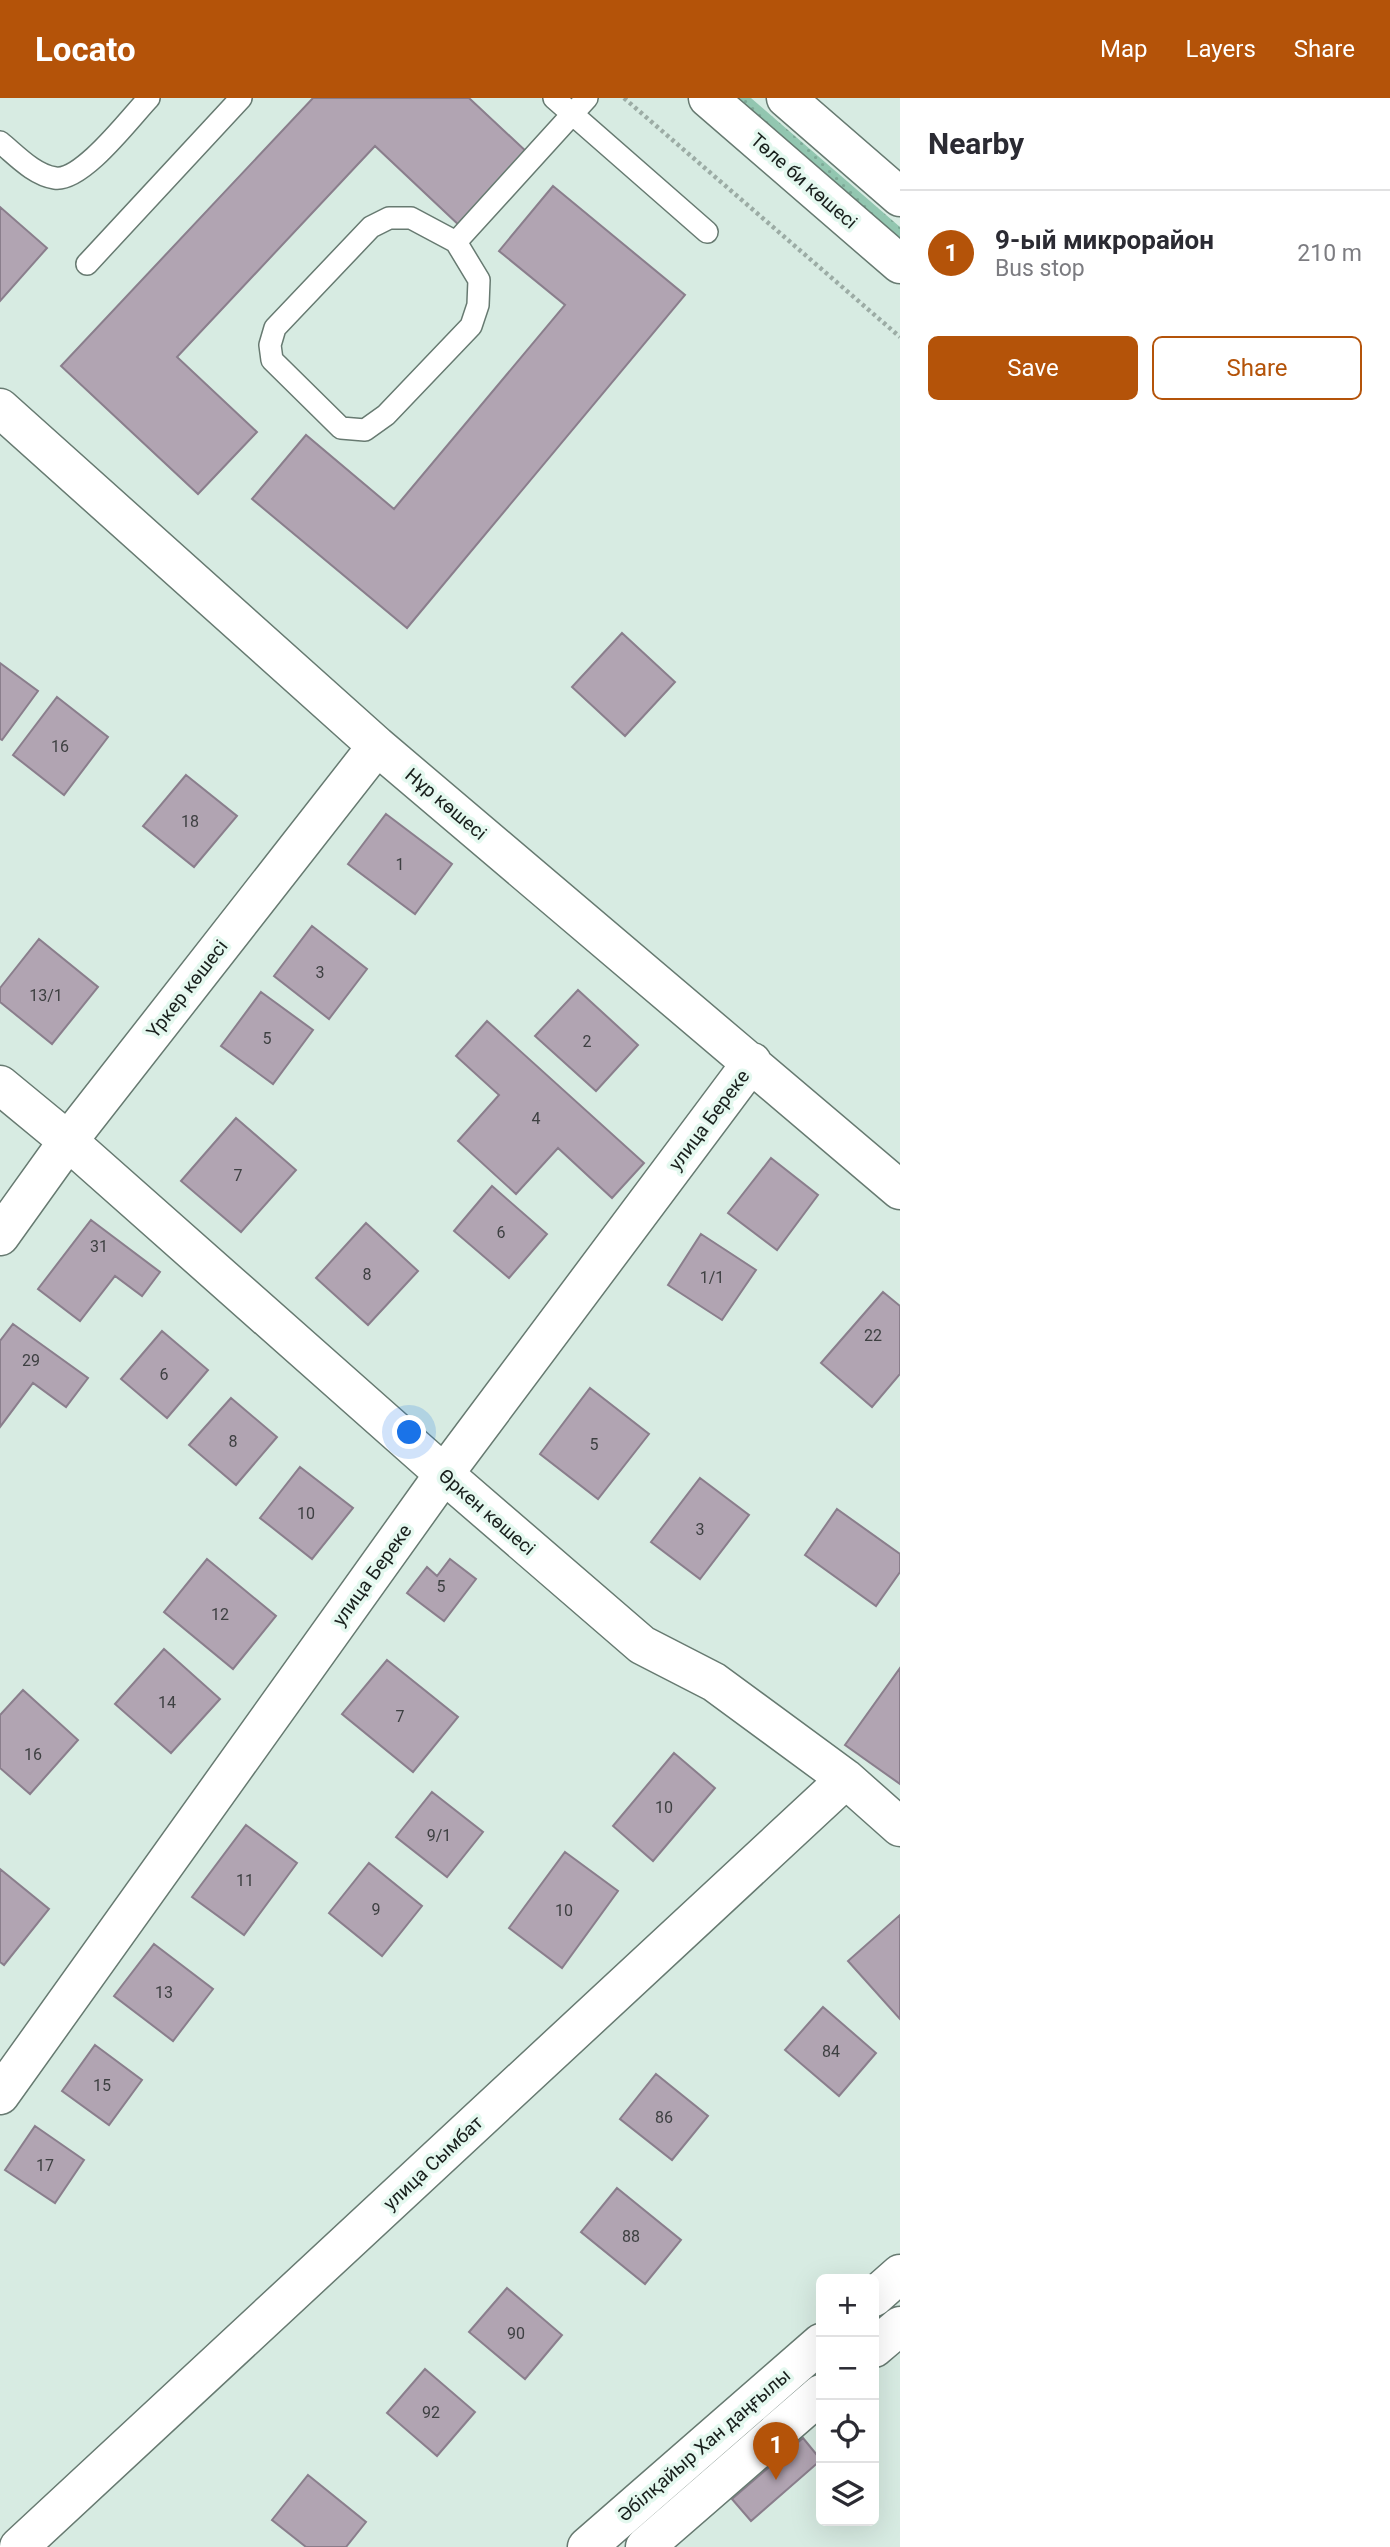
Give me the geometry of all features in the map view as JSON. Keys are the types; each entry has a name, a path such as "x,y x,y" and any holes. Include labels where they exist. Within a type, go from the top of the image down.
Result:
{"street":[{"name":"Төле би көшесі","path":"708,98 900,264"},
{"path":"786,98 900,197"},
{"name":"Нұр көшесі","path":"0,408 377,746 900,1190"},
{"name":"Үркер көшесі","path":"0,1236 68,1141 377,746"},
{"name":"улица Береке","path":"0,2095 444,1474 752,1062"},
{"name":"Өркен көшесі","path":"0,1085 68,1141 444,1474 642,1645 714,1682 846,1779 900,1827"},
{"name":"улица Сымбат","path":"19,2547 846,1779"},
{"path":"879,2293 900,2274"},
{"path":"879,2344 900,2326"},
{"name":"Әбілқайыр Хан даңғылы","path":"587,2547 628,2534 816,2348"},
{"name":"Әбілқайыр Хан даңғылы","path":"645,2547 816,2398"}],"lane":[{"path":"0,142 32,169 55,178 73,176 91,161 149,98"},
{"path":"88,264 241,98"},
{"path":"554,98 580,106 707,232"},
{"path":"456,242 580,106"},
{"path":"389,218 411,218 456,242 479,280 478,305 471,326 386,415 365,430 341,428 272,360 270,345 275,328 371,227 389,218"}],"path":[{"path":"624,98 900,337"}],"green space":[{"path":"737,98 751,98 900,227 900,239"}],"building":[{"path":"313,98 469,98 529,154 461,227 375,146 177,357 257,432 198,494 61,366"},
{"path":"553,186 685,295 407,628 252,499 306,435 394,509 565,305 499,251"},
{"path":"0,207 47,248 0,301"},
{"path":"622,633 675,682 625,736 572,687"},
{"path":"0,663 38,691 2,740 0,739"},
{"path":"57,697 108,737 64,795 13,755"},
{"path":"186,775 237,816 194,867 143,826"},
{"path":"386,814 452,864 415,914 348,864"},
{"path":"312,926 367,969 329,1019 274,976"},
{"path":"39,939 98,987 52,1044 0,1002 0,988"},
{"path":"578,990 638,1045 596,1091 535,1036"},
{"path":"261,992 313,1030 273,1084 221,1046"},
{"path":"487,1021 644,1163 612,1198 558,1148 516,1194 458,1141 499,1095 456,1056"},
{"path":"236,1118 296,1170 241,1232 181,1181"},
{"path":"771,1158 818,1195 777,1250 728,1213"},
{"path":"492,1186 547,1234 509,1278 454,1231"},
{"path":"91,1220 160,1272 142,1296 115,1276 80,1321 38,1289"},
{"path":"366,1223 418,1271 368,1325 316,1278"},
{"path":"701,1234 756,1270 722,1320 668,1285"},
{"path":"883,1292 900,1306 900,1374 872,1407 821,1363"},
{"path":"13,1324 88,1378 66,1407 33,1383 0,1427 0,1341"},
{"path":"162,1331 208,1370 167,1418 121,1379"},
{"path":"590,1388 649,1434 598,1499 540,1454"},
{"path":"231,1398 277,1437 236,1485 189,1445"},
{"path":"300,1467 353,1508 312,1559 260,1518"},
{"path":"700,1478 749,1515 700,1579 651,1542"},
{"path":"837,1509 900,1554 900,1572 876,1606 805,1555"},
{"path":"207,1559 276,1616 233,1669 164,1612"},
{"path":"450,1559 476,1579 444,1621 407,1593 427,1567 437,1576"},
{"path":"164,1649 220,1699 171,1753 115,1704"},
{"path":"387,1660 458,1717 413,1772 342,1714"},
{"path":"900,1668 900,1784 845,1745"},
{"path":"23,1690 78,1740 30,1794 0,1768 0,1715"},
{"path":"674,1753 715,1788 653,1861 613,1826"},
{"path":"432,1792 483,1832 447,1877 396,1837"},
{"path":"246,1825 297,1863 244,1935 192,1897"},
{"path":"565,1852 618,1891 562,1968 509,1928"},
{"path":"369,1863 422,1906 382,1956 329,1913"},
{"path":"0,1869 49,1909 4,1965 0,1962"},
{"path":"900,1915 900,2019 848,1961"},
{"path":"154,1944 213,1989 173,2041 114,1996"},
{"path":"823,2007 876,2053 839,2096 785,2050"},
{"path":"95,2045 142,2080 109,2125 62,2091"},
{"path":"656,2074 708,2116 672,2160 620,2119"},
{"path":"35,2126 84,2160 55,2203 5,2170"},
{"path":"617,2188 681,2240 645,2284 581,2232"},
{"path":"507,2288 562,2335 525,2379 469,2332"},
{"path":"425,2369 475,2412 437,2456 387,2413"},
{"path":"803,2438 816,2454 816,2464 751,2521 732,2499"},
{"path":"308,2475 366,2522 346,2547 306,2547 272,2520"}],"place":[{"name":"9-ый микрорайон","path":"776,2480"}]}
